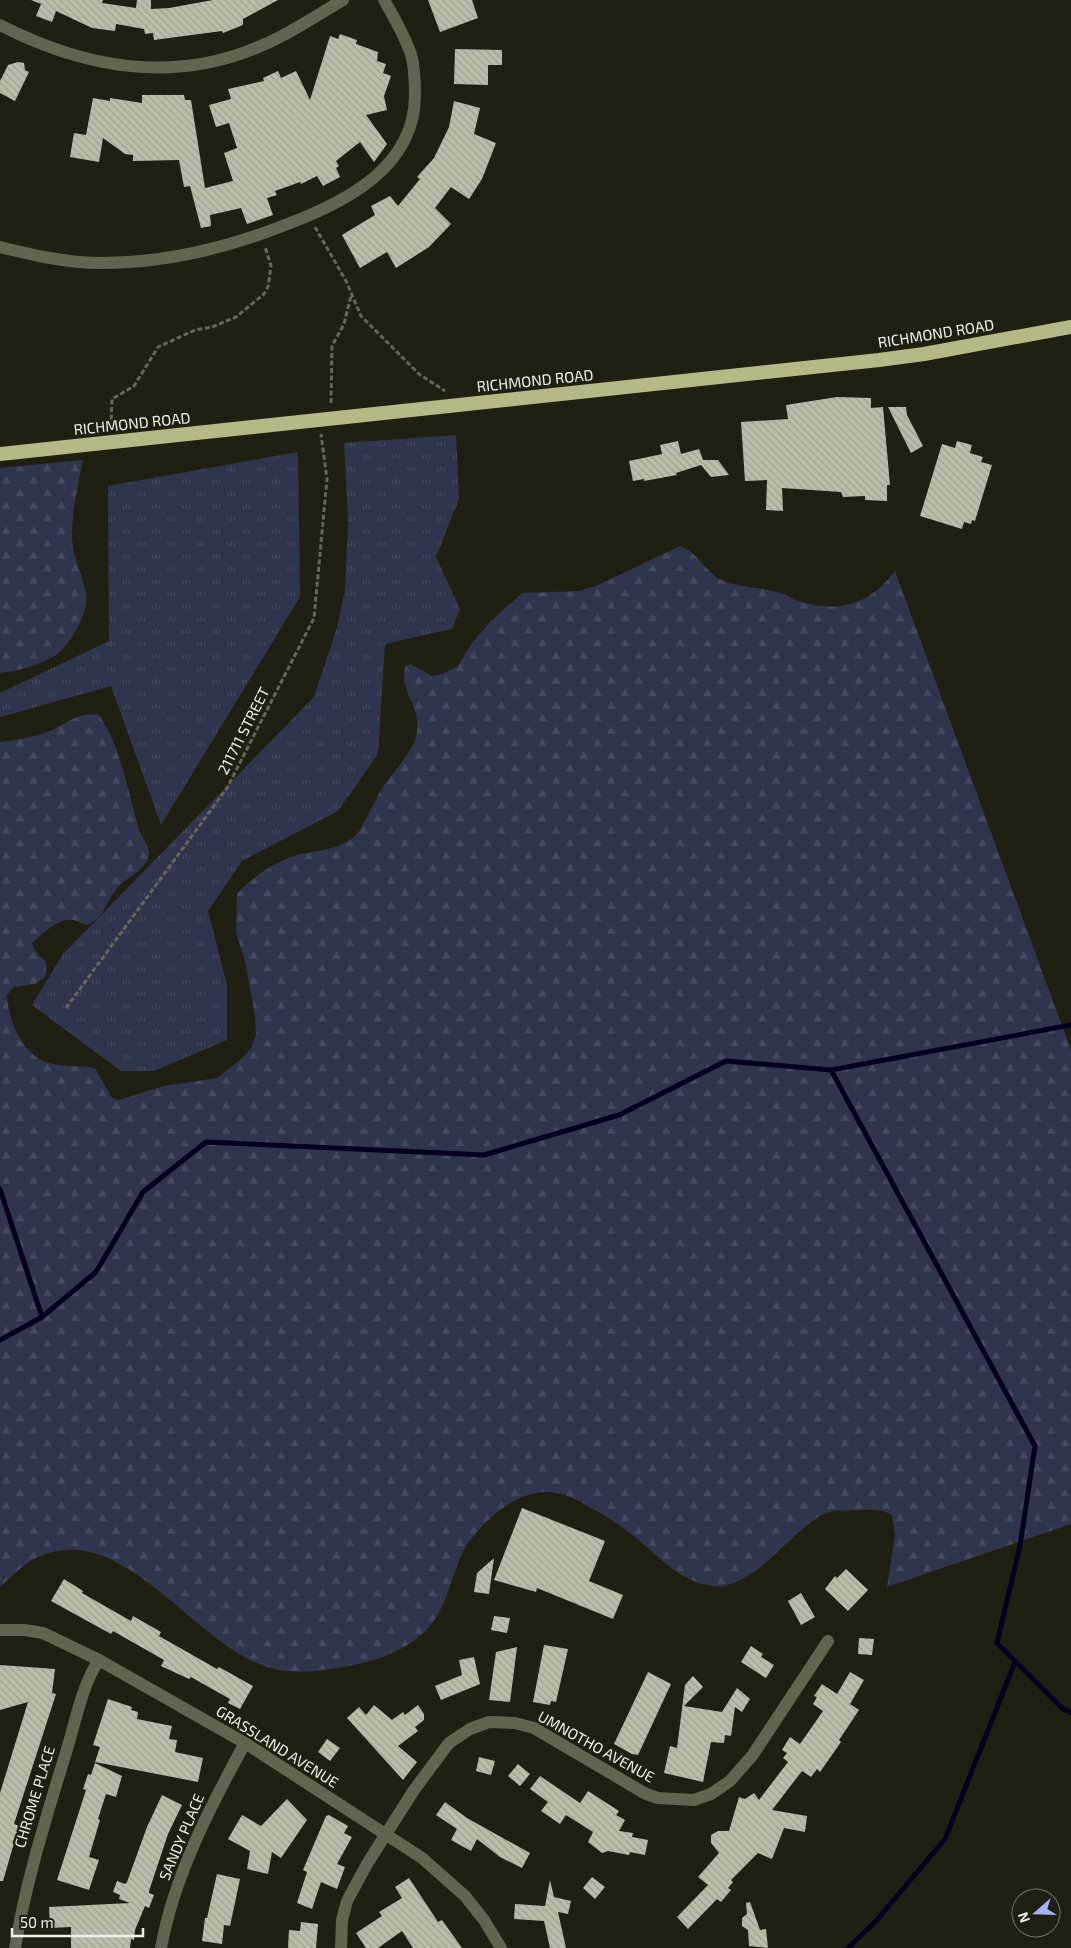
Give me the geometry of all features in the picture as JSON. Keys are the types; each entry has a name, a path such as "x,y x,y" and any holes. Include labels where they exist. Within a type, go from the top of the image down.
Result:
{"highway":[{"name":"RICHMOND ROAD","path":"0,454 325,421 896,358 1071,327"}],"street":[{"path":"0,25 47,47 111,65 144,68 183,66 223,59 262,45 342,0"},
{"path":"0,247 51,259 100,263 174,256 236,243 260,235 309,216 342,200 376,178 392,162 406,138 415,104 415,77 411,55 384,0"},
{"name":"GRASSLAND AVENUE","path":"0,1630 24,1630 43,1633 99,1660 245,1743 385,1836 422,1858 465,1896 484,1920 501,1948"},
{"name":"UMNOTHO AVENUE","path":"341,1948 342,1920 347,1901 414,1790 449,1742 470,1729 489,1722 516,1722 542,1731 646,1794 658,1798 694,1800 703,1798 736,1776 828,1641"},
{"name":"CHROME PLACE","path":"15,1948 33,1860 81,1704 92,1671 99,1660"},
{"name":"SANDY PLACE","path":"160,1948 164,1927 187,1863 221,1787 245,1743"}],"path":[{"path":"309,216 339,269 361,316 394,352 419,374 466,405"},
{"path":"111,428 112,399 134,386 158,347 195,330 212,327 236,317 264,294 268,287 271,266 260,235"},
{"name":"211711 STREET","path":"66,1008 227,788 314,618 327,480 325,421 332,346 344,324 351,296"}],"green space":[{"path":"456,435 459,499 436,557 460,609 452,629 385,644 378,754 338,811 242,861 208,911 227,985 227,1040 154,1071 121,1071 32,1005 63,954 314,697 337,628 345,590 348,522 344,443"},
{"path":"298,452 300,597 161,825 111,686 0,717 0,693 109,641 108,486"},
{"path":"83,460 75,499 72,529 74,553 86,594 81,621 71,639 51,658 26,668 0,673 0,468"},
{"path":"680,546 692,553 717,578 737,585 773,591 819,606 832,607 856,602 877,590 895,571 1071,1050 1071,1524 887,1587 895,1535 892,1515 874,1510 832,1511 811,1522 757,1570 727,1585 712,1586 689,1579 678,1573 620,1526 578,1501 556,1493 541,1492 525,1496 507,1505 480,1528 462,1554 436,1618 410,1644 398,1651 371,1661 310,1671 271,1668 243,1656 215,1637 158,1590 129,1570 100,1555 70,1550 38,1557 23,1566 0,1587 0,742 41,734 84,715 99,715 113,741 139,830 149,852 145,864 118,887 103,912 94,921 88,925 73,920 61,921 32,943 34,950 46,962 46,976 35,984 14,987 7,995 14,1027 20,1038 34,1055 43,1061 58,1065 95,1068 112,1098 119,1100 164,1086 217,1078 240,1060 251,1048 256,1035 255,1016 245,961 236,932 237,894 258,875 274,865 301,854 336,847 349,841 358,832 383,787 415,740 417,718 405,686 405,667 410,664 432,676 442,674 458,666 472,643 491,621 522,593 579,591 596,586"}],"building":[{"path":"31,0 103,0 102,3 136,8 137,0 151,0 151,9 169,8 213,0 278,0 243,19 243,25 223,33 222,31 154,40 153,33 145,34 144,29 116,24 115,31 92,28 56,11 52,22 36,16 41,4"},
{"path":"428,0 472,0 478,18 440,32"},
{"path":"340,34 357,40 356,44 378,52 377,61 386,64 383,73 391,76 384,96 387,110 366,115 387,144 374,162 360,142 336,161 339,166 336,168 340,177 323,186 317,176 301,184 300,182 275,191 277,195 267,198 273,215 247,224 241,208 210,215 211,226 201,228 190,186 184,187 179,160 133,161 133,155 125,154 103,138 99,162 70,157 74,133 86,135 93,98 110,101 110,98 142,103 142,95 184,95 185,100 191,100 205,188 233,181 224,153 237,148 229,123 216,127 209,105 231,99 228,89 264,81 263,78 278,71 281,78 296,71 310,100 330,36 338,39"},
{"path":"455,49 502,50 502,65 488,65 488,85 454,84"},
{"path":"18,62 24,63 25,70 29,72 15,101 0,93 0,81 8,65"},
{"path":"454,101 480,108 474,134 496,143 482,179 469,199 451,187 435,208 451,224 429,247 396,268 387,252 360,268 342,235 375,215 371,206 390,196 398,206 420,179 417,177 434,158 449,127"},
{"path":"837,397 871,398 871,408 883,407 890,485 887,485 887,501 865,500 865,496 843,497 841,492 782,488 783,511 766,510 767,480 745,481 741,422 788,419 786,405"},
{"path":"888,407 906,407 907,415 923,446 911,453"},
{"path":"678,441 681,454 699,449 703,460 718,460 729,475 711,477 701,465 676,473 677,475 633,481 629,461 662,454 660,445"},
{"path":"957,441 972,445 970,453 983,457 981,462 992,465 975,521 972,520 971,524 964,522 962,529 920,516 942,444 955,448"},
{"path":"522,1508 605,1541 589,1581 623,1595 613,1619 537,1588 536,1592 494,1580"},
{"path":"494,1558 489,1594 474,1592 477,1573"},
{"path":"846,1569 868,1590 848,1611 825,1589 835,1576 837,1578"},
{"path":"64,1579 83,1591 82,1593 131,1621 133,1616 161,1632 159,1636 217,1669 219,1667 253,1686 240,1709 228,1703 230,1699 191,1677 189,1679 161,1666 164,1660 113,1631 111,1634 51,1601"},
{"path":"801,1593 815,1617 801,1625 788,1601"},
{"path":"494,1616 510,1618 507,1633 491,1630"},
{"path":"859,1638 874,1639 872,1655 858,1654"},
{"path":"544,1645 568,1649 556,1702 551,1701 550,1705 533,1702"},
{"path":"751,1646 763,1654 761,1657 774,1665 766,1678 741,1662"},
{"path":"517,1647 510,1702 489,1700 496,1652"},
{"path":"474,1657 480,1684 441,1700 435,1686 462,1675 459,1660"},
{"path":"0,1665 55,1669 52,1693 56,1694 14,1824 19,1826 3,1881 0,1881 0,1793 28,1702 0,1710"},
{"path":"648,1672 671,1684 638,1755 632,1754 614,1744"},
{"path":"850,1672 864,1680 850,1704 859,1710 839,1740 841,1742 820,1772 817,1769 811,1777 802,1771 772,1810 807,1816 805,1832 784,1828 772,1859 758,1853 731,1880 733,1882 728,1888 731,1890 721,1902 717,1899 688,1929 677,1917 708,1885 698,1877 719,1853 711,1843 711,1835 718,1831 729,1831 739,1797 745,1799 754,1793 759,1800 788,1762 783,1758 787,1753 782,1750 790,1737 800,1744 823,1711 813,1704 817,1697 814,1696 822,1684 837,1694"},
{"path":"693,1676 703,1687 684,1706 722,1712 737,1688 750,1699 742,1712 735,1707 731,1736 725,1735 724,1743 711,1742 703,1782 664,1773 670,1746 677,1748 685,1685"},
{"path":"108,1699 132,1707 131,1710 138,1712 137,1719 172,1726 169,1739 177,1740 175,1752 203,1758 198,1782 95,1762 100,1747 93,1745"},
{"path":"374,1705 392,1720 403,1712 405,1715 418,1705 424,1714 424,1720 415,1727 418,1731 398,1746 417,1762 403,1780 347,1718 359,1707 366,1715"},
{"path":"327,1739 340,1748 330,1761 318,1752"},
{"path":"479,1757 495,1761 491,1775 476,1771"},
{"path":"95,1763 122,1776 116,1797 106,1794 98,1819 100,1820 89,1857 99,1860 89,1890 57,1880 86,1790 83,1789 88,1774 91,1775"},
{"path":"518,1764 530,1774 520,1786 508,1776"},
{"path":"540,1776 580,1803 588,1791 619,1811 616,1815 625,1820 619,1831 633,1833 632,1837 648,1840 645,1855 630,1852 629,1855 608,1851 602,1853 588,1842 593,1832 566,1815 560,1824 541,1811 548,1802 530,1789"},
{"path":"162,1795 182,1805 168,1834 149,1891 149,1893 154,1895 149,1908 145,1906 135,1930 134,1940 131,1939 130,1948 71,1948 71,1927 50,1928 49,1907 130,1903 119,1899 120,1895 113,1892 117,1881 125,1884 127,1882 147,1827"},
{"path":"287,1799 307,1820 281,1858 272,1852 268,1874 247,1869 250,1851 228,1839 242,1815 261,1826"},
{"path":"445,1802 467,1818 530,1853 522,1868 500,1857 477,1839 471,1851 451,1840 457,1829 436,1815"},
{"path":"329,1815 348,1826 344,1833 352,1837 337,1864 345,1867 337,1889 321,1882 312,1909 297,1903 307,1872 303,1870 326,1816"},
{"path":"217,1874 240,1879 230,1926 224,1925 222,1944 202,1941 205,1918 207,1918"},
{"path":"592,1877 605,1887 595,1899 583,1888"},
{"path":"409,1878 438,1922 442,1920 462,1948 413,1948 402,1931 378,1948 366,1948 356,1933 382,1916 379,1912 402,1898 395,1887"},
{"path":"550,1880 554,1897 571,1901 568,1914 558,1912 566,1948 550,1948 544,1921 514,1919 515,1904 545,1906"},
{"path":"750,1902 760,1930 766,1929 768,1948 749,1946 748,1930 742,1926 742,1918 747,1914 746,1903"},
{"path":"301,1922 318,1924 316,1948 288,1948 289,1930 300,1931"}],"waterway":[{"path":"0,1340 42,1317 96,1272 143,1192 206,1142 484,1155 619,1115 726,1061 831,1070 1071,1025"},
{"path":"831,1070 1035,1446 1020,1546 997,1643 1062,1708 1071,1713"},
{"path":"0,1189 42,1317"},
{"path":"848,1948 876,1921 945,1839 1015,1662"}]}
